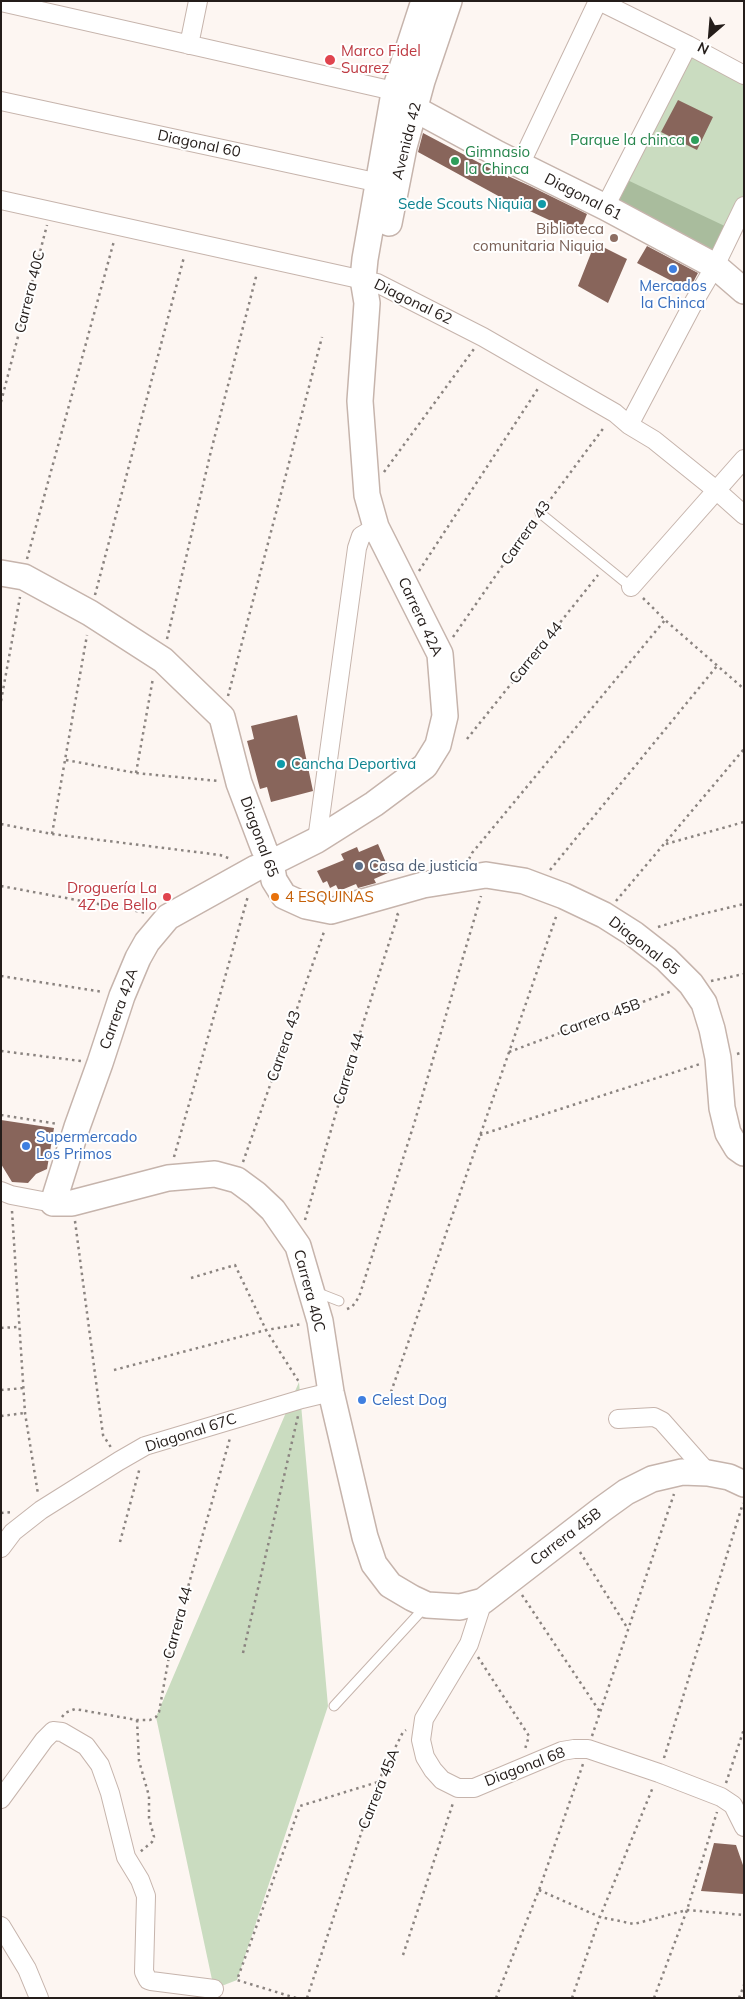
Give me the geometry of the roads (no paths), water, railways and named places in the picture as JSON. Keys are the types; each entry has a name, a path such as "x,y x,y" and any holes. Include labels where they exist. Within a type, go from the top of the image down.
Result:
{"street":[{"path":"189,45 198,1"},
{"name":"Avenida 42","path":"369,288 388,184 394,93 424,1"},
{"name":"Avenida 42","path":"388,184 404,148 422,81 449,1"},
{"path":"520,165 598,1 744,75"},
{"path":"1,2 385,89 394,93"},
{"path":"605,208 688,45"},
{"name":"Diagonal 61","path":"394,93 415,110 715,266 744,291"},
{"name":"Diagonal 60","path":"1,100 388,184"},
{"name":"Diagonal 62","path":"1,200 262,257 369,288 483,337 615,413 629,425 654,440 744,515"},
{"path":"629,425 694,300 715,266 744,206"},
{"name":"Carrera 42A","path":"63,1203 76,1127 100,1064 122,996 138,958 168,917 317,840 374,804 425,766 438,746 445,716 440,654 376,527 367,495 360,401 369,288"},
{"path":"631,586 744,459"},
{"path":"317,840 357,548 362,536 376,527"},
{"name":"Diagonal 65","path":"12,575 90,613 163,660 222,717 239,783 264,850 264,866 284,896 306,906 331,911 423,885 486,875 505,877 564,896 604,915 634,934 666,960 691,984 704,1003 718,1058 722,1108 728,1133 737,1148 744,1153"},
{"name":"Carrera 40C","path":"6,1193 63,1203 168,1178 215,1174 237,1180 273,1210 298,1246 320,1321 331,1392 365,1537 374,1564 390,1585 427,1605"},
{"name":"Diagonal 67C","path":"1,1548 13,1532 41,1510 146,1446 235,1419 301,1390 331,1392"},
{"path":"618,1419 654,1417 662,1421 708,1473"},
{"name":"Carrera 45B","path":"427,1605 460,1607 483,1600 626,1492 652,1479 682,1472 708,1473 729,1477 744,1484"},
{"name":"Diagonal 68","path":"483,1600 470,1644 424,1719 421,1740 425,1757 442,1780 458,1788 474,1788 562,1751 588,1749 722,1797 733,1805 744,1827"},
{"path":"1,1799 44,1740 53,1731 62,1732 86,1746 100,1765 110,1793 126,1857 140,1880 146,1896 144,1972 148,1980 214,1989"},
{"path":"1,1926 27,1969 38,1998"}],"lane":[{"path":"540,513 631,586"},
{"path":"310,1289 339,1301"},
{"path":"334,1706 427,1605"}],"place":[{"name":"Marco Fidel Suarez","path":"330,60"},
{"name":"Parque la chinca","path":"695,140"},
{"name":"Gimnasio la Chinca","path":"455,161"},
{"name":"Sede Scouts Niquia","path":"542,204"},
{"name":"Biblioteca comunitaria Niquia","path":"614,238"},
{"name":"Mercados la Chinca","path":"673,269"},
{"name":"Cancha Deportiva","path":"281,764"},
{"name":"Casa de justicia","path":"359,866"},
{"name":"Droguería La 4Z De Bello","path":"167,897"},
{"name":"4 ESQUINAS","path":"275,897"},
{"name":"Supermercado Los Primos","path":"26,1146"},
{"name":"Celest Dog","path":"362,1400"}]}
